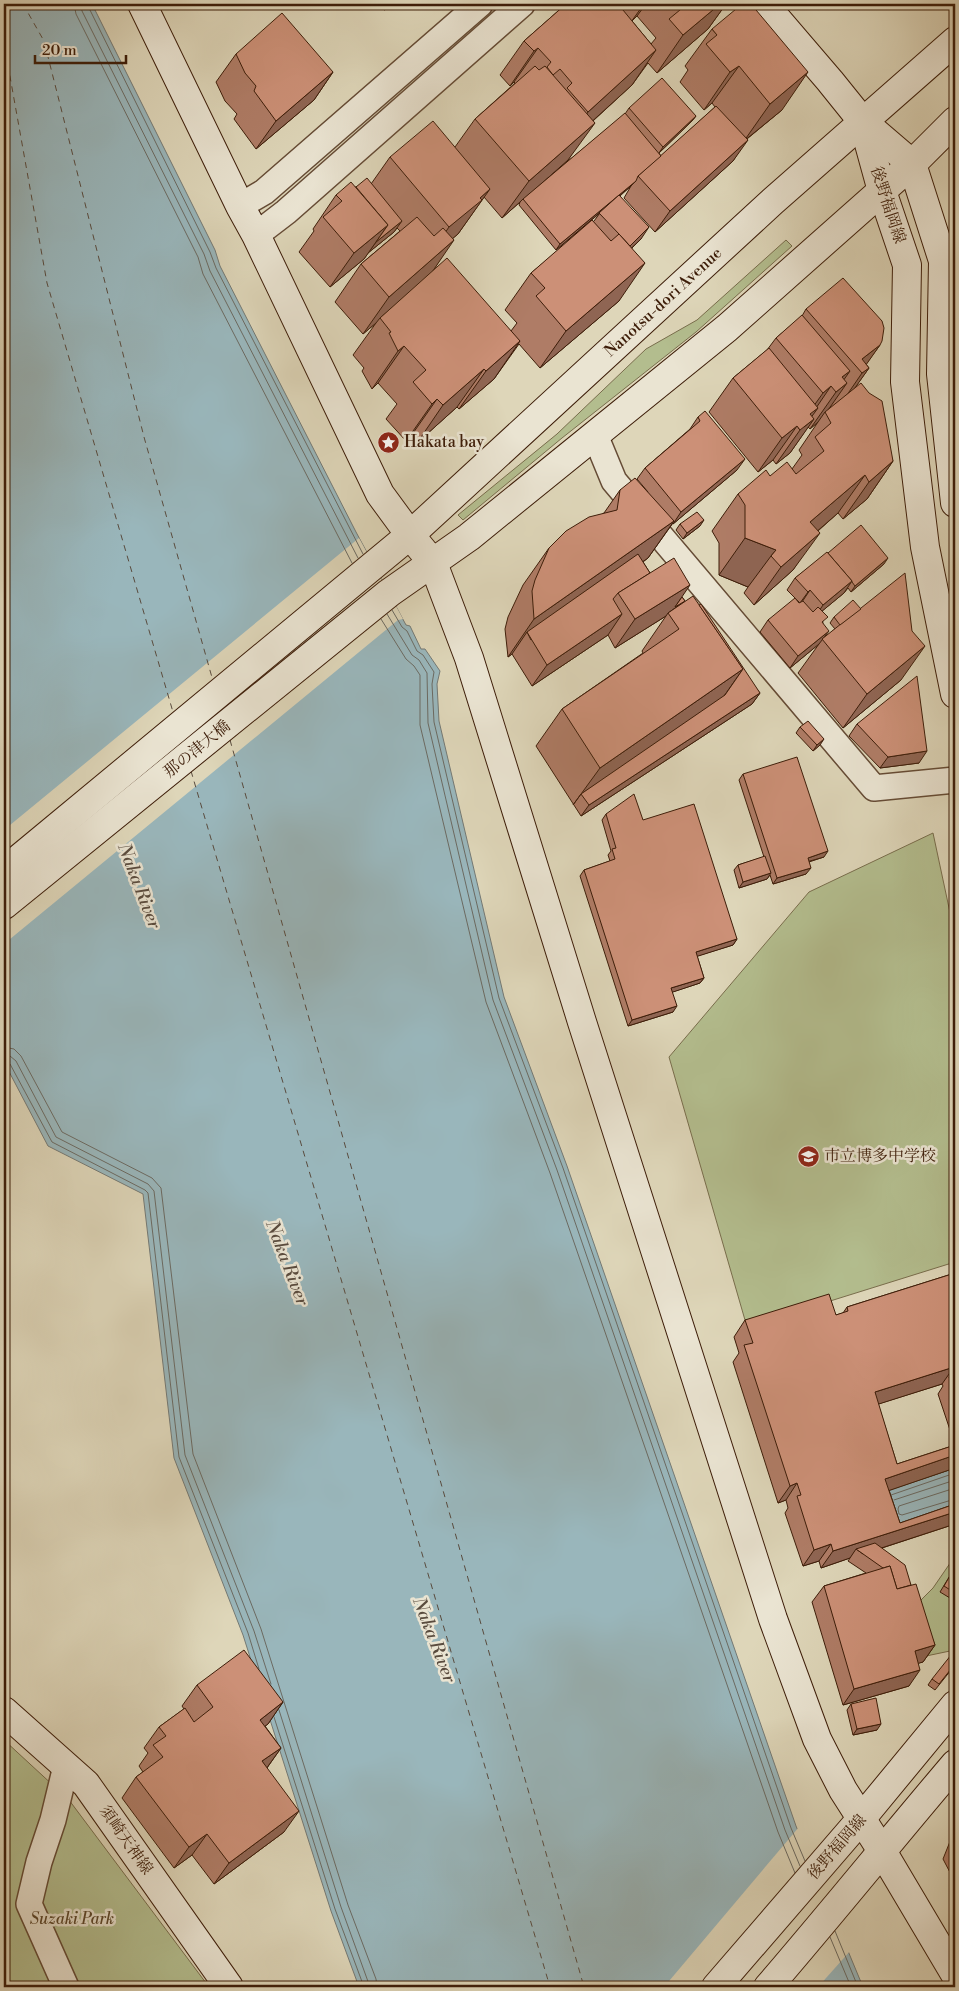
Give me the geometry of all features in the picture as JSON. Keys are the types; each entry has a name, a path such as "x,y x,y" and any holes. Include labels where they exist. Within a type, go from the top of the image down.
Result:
{"street":[{"path":"142,4 240,206 256,235 380,494 433,563 469,658 585,1031 773,1619 817,1739 861,1819 955,1974"},
{"path":"240,206 264,192 480,4"},
{"path":"256,235 286,212 522,4"},
{"path":"764,4 830,80 863,122"},
{"name":"Nanotsu-dori Avenue","path":"375,565 774,201 955,42"},
{"path":"433,563 469,537 727,328 912,164 955,121"},
{"name":"後野福岡線","path":"863,122 912,164"},
{"name":"後野福岡線","path":"863,122 882,191 907,265 905,382 925,547 955,694"},
{"path":"912,164 943,261 955,503"},
{"path":"595,435 614,480 874,788 955,780"},
{"name":"那の津大橋","path":"4,905 389,592 433,563"},
{"name":"那の津大橋","path":"4,871 375,565"},
{"name":"後野福岡線","path":"716,1987 861,1819 955,1705"},
{"name":"須崎天神線","path":"4,1711 86,1784 228,1987"},
{"path":"768,1987 841,1903 955,1764"},
{"path":"66,1766 29,1904 66,1987"}],"green space":[{"path":"786,240 792,246 696,332 562,438 463,520 458,515 557,434 646,349 697,320"},
{"path":"933,833 955,936 955,1262 747,1327 669,1057 809,892"},
{"path":"955,1556 955,1645 950,1651 926,1656 916,1618 920,1601 933,1588"},
{"name":"Suzaki Park","path":"4,1740 69,1800 209,1987 4,1987"}],"water":[{"name":"Naka River","path":"4,4 92,4 215,250 220,266 356,532 406,625 410,626 421,649 425,649 440,671 437,684 439,721 504,997 567,1166 796,1826 863,1987 359,1987 331,1911 243,1635 174,1458 143,1194 48,1146 4,1062"},
{"path":"955,1468 955,1517 888,1539 873,1496"}],"pier":[{"path":"359,538 403,619 398,620 4,944 4,830"},
{"path":"799,1827 851,1950 818,1987 664,1987"}],"building":[{"path":"566,4 618,4 656,50 588,112 567,88 572,83 560,69 553,75 547,67 551,62 538,48 534,51 524,41"},
{"path":"685,4 720,4 683,35 669,19"},
{"path":"742,4 751,4 808,72 770,104 739,66 730,72 706,44 717,35 712,29"},
{"path":"282,13 333,72 276,121 254,91 256,86 245,73 236,54"},
{"path":"535,66 539,70 545,66 595,123 529,181 475,119"},
{"path":"662,78 696,116 663,147 629,108"},
{"path":"716,106 748,140 670,211 638,176"},
{"path":"625,113 661,156 638,176 636,181 560,244 523,199"},
{"path":"433,121 490,189 480,198 482,200 449,227 390,157"},
{"path":"367,178 402,221 376,242 388,225 356,187"},
{"path":"351,182 388,225 354,253 323,217 342,201 336,195"},
{"path":"619,195 649,227 630,246 599,213"},
{"path":"417,217 434,236 443,228 454,240 389,297 361,264"},
{"path":"592,220 611,241 619,234 645,263 566,331 536,296 545,288 531,273"},
{"path":"447,258 520,341 443,405 437,399 432,404 413,382 426,370 404,346 398,351 389,333 391,332 380,318"},
{"path":"843,278 882,321 884,328 880,345 862,359 869,368 862,373 806,309"},
{"path":"802,315 850,371 842,377 847,383 836,392 831,386 823,393 776,338"},
{"path":"769,348 818,408 810,414 814,419 800,430 797,426 782,438 733,378"},
{"path":"861,383 869,393 882,401 893,461 869,482 865,475 810,522 820,533 781,567 771,556 776,550 745,538 745,505 738,494 766,470 770,476 787,462 796,474 824,451 815,437 831,423 825,412"},
{"path":"705,411 745,459 681,512 645,468 700,421 698,417"},
{"path":"635,478 674,521 534,619 532,591 549,548 566,531 589,517 617,510 620,490"},
{"path":"697,512 704,520 687,533 680,524"},
{"path":"861,525 888,558 855,586 828,553"},
{"path":"827,552 852,581 823,605 810,590 808,592 795,578"},
{"path":"638,554 650,573 618,593 613,599 622,614 547,665 527,632"},
{"path":"674,558 690,585 635,619 618,593"},
{"path":"905,573 912,631 925,646 867,694 822,639"},
{"path":"693,596 743,669 600,768 562,709 679,629 668,613"},
{"path":"682,597 685,601 675,607"},
{"path":"795,598 799,603 803,601 813,612 818,607 828,617 822,622 829,631 798,656 768,620"},
{"path":"853,600 861,609 840,625 834,617"},
{"path":"701,604 760,693 589,805 581,794 725,695 743,669 699,605"},
{"path":"917,676 927,751 888,757 857,724"},
{"path":"808,721 824,739 817,745 800,727"},
{"path":"797,757 828,851 808,858 811,868 777,878 743,774"},
{"path":"634,794 643,820 694,804 737,939 696,952 704,978 671,988 677,1006 632,1020 584,870 615,859 612,849 616,848 606,814"},
{"path":"765,856 771,873 743,882 738,865"},
{"path":"955,1273 955,1371 954,1367 875,1392 897,1464 955,1445 955,1455 885,1479 900,1523 955,1504 955,1512 833,1551 831,1544 814,1550 797,1496 801,1495 797,1483 790,1486 744,1345 753,1343 745,1320 829,1294 836,1315 848,1311 847,1307"},
{"path":"955,1375 955,1395 949,1377"},
{"path":"875,1543 905,1565 911,1585 897,1589 890,1566 883,1568 856,1549"},
{"path":"890,1566 897,1589 916,1584 935,1645 915,1651 920,1670 854,1689 824,1586"},
{"path":"955,1570 955,1593 944,1586"},
{"path":"244,1650 283,1702 260,1720 281,1748 262,1761 299,1811 229,1863 207,1834 189,1847 136,1777 163,1757 153,1745 166,1736 159,1727 185,1708 194,1722 213,1707 197,1685"},
{"path":"955,1650 955,1664 939,1684 932,1679"},
{"path":"876,1698 881,1724 857,1729 851,1704"}],"ferry route":[{"path":"23,4 44,41 144,437 213,681"},
{"path":"4,43 47,283 173,712"},
{"path":"230,740 584,1987"},
{"path":"191,771 550,1987"}],"place":[{"name":"Hakata bay","path":"388,442"},
{"name":"市立博多中学校","path":"808,1156"}]}
